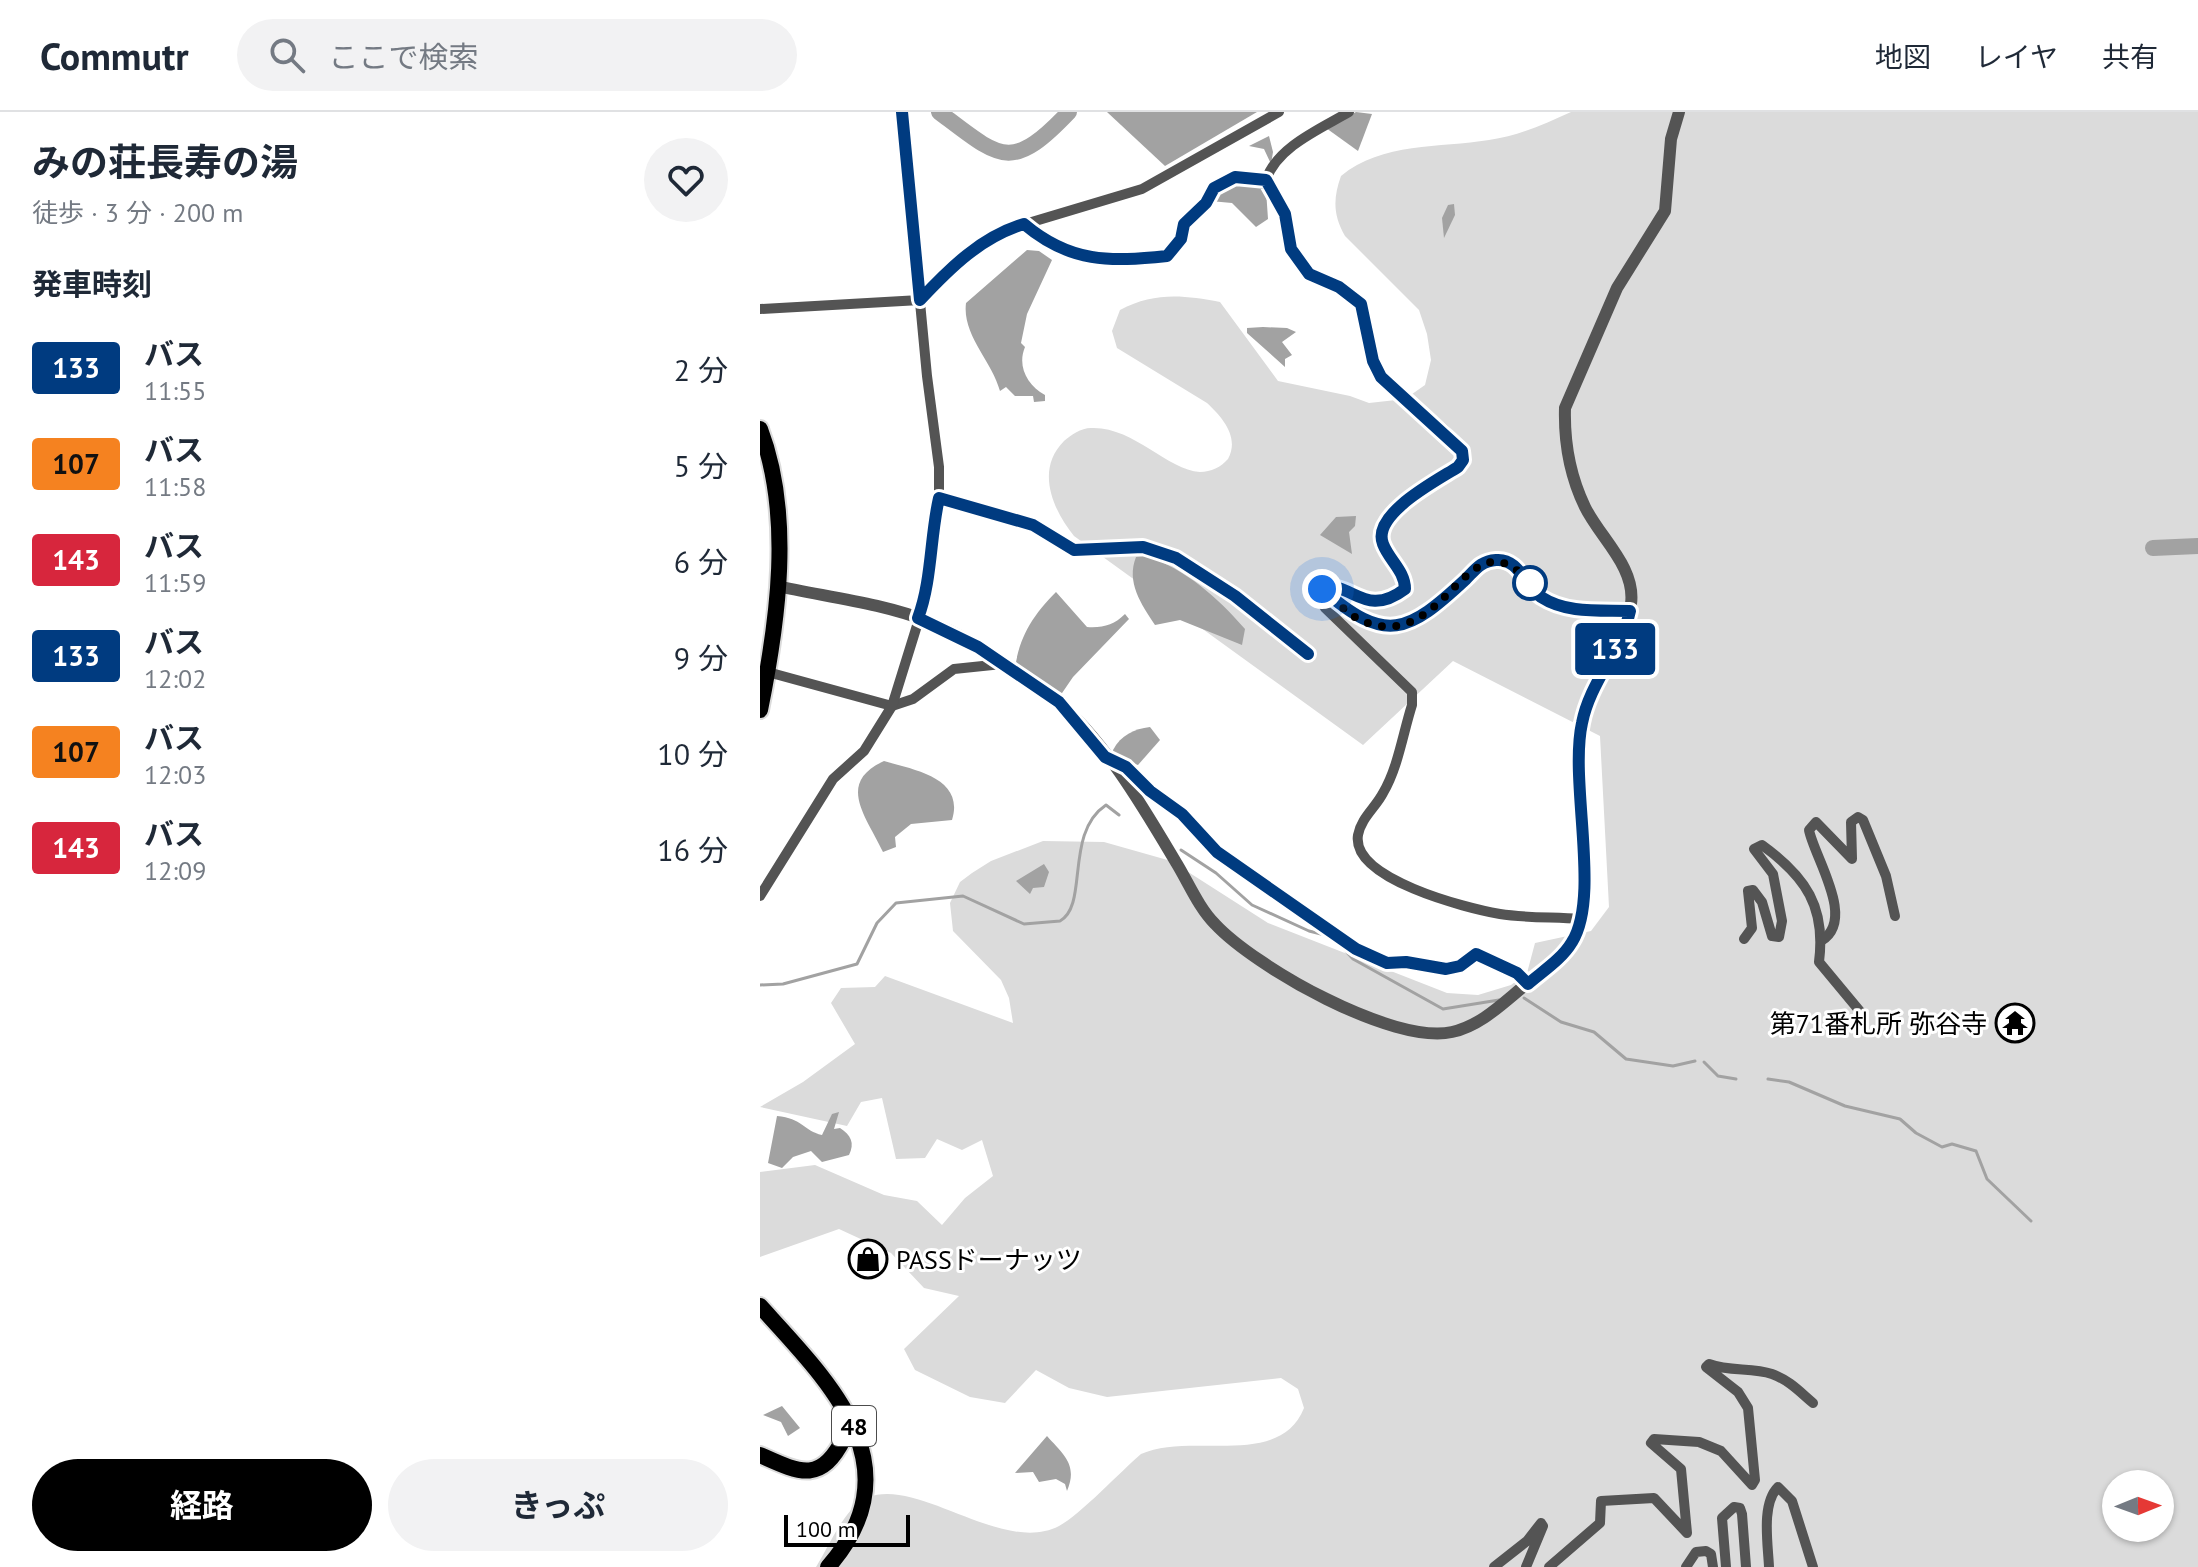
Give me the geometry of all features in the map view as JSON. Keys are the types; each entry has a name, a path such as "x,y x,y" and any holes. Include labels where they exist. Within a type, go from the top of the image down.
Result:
{"main road":[{"path":"760,429 769,451 777,514 777,586 760,710"},
{"name":"48","path":"760,1306 829,1383 846,1408 865,1466 864,1498 852,1533 828,1567"},
{"name":"48","path":"760,1455 798,1472 816,1471 834,1458 844,1438 856,1434"}],"street":[{"path":"760,896 833,779 864,751 892,706 924,603 932,528 939,498 939,467 902,112"},
{"path":"760,309 920,300 975,248 1002,231 1142,189 1279,112"},
{"path":"1349,112 1289,149 1269,169 1266,180 1285,214 1291,249 1309,274 1339,287 1361,304 1373,361 1381,377 1446,433 1462,451 1463,460 1458,467 1408,498 1384,528 1383,544 1405,579 1405,589 1391,600 1379,602 1360,599 1340,589 1322,589 1318,593 1325,608 1412,692 1412,705 1384,792 1366,816 1358,836 1360,853 1375,869 1405,885 1461,904 1501,914 1580,919"},
{"path":"777,586 918,618 950,631 1059,702 1105,757 1149,818 1211,921 1243,951 1273,971 1384,1021 1427,1034 1451,1032 1475,1024 1564,954 1574,940 1580,919 1584,846 1577,775 1581,726 1595,685 1630,611 1631,591 1622,564 1597,530 1573,478 1564,430 1565,408 1617,288 1665,211 1671,139 1679,112"},
{"path":"1024,224 1059,249 1080,256 1099,259 1167,256 1181,239 1184,224 1206,203 1214,188 1235,177 1266,180"},
{"path":"939,498 1033,525 1074,550 1143,547 1176,558 1235,596 1308,654"},
{"path":"1322,589 1361,620 1402,625 1422,617 1481,563 1498,559 1511,563 1537,595 1556,605 1575,610 1630,611"},
{"path":"764,671 892,706 913,699 954,669 1002,664"},
{"path":"1105,757 1126,767 1254,881 1356,949 1387,963 1406,962 1446,969 1460,966 1476,954 1517,973 1528,984"},
{"path":"1821,941 1833,930 1835,917 1827,875 1809,830 1816,822 1852,859 1851,822 1858,817 1863,820 1886,876 1895,916"},
{"path":"1744,939 1752,928 1748,891 1758,895 1772,936 1779,937 1783,929 1773,874 1754,849 1762,845 1802,882 1820,916 1819,962 1863,1015"},
{"path":"1549,1567 1600,1523 1601,1501 1654,1498 1687,1533 1681,1469 1658,1452 1651,1443 1654,1439 1699,1442 1721,1451 1752,1485 1755,1480 1748,1408 1738,1392 1706,1367 1709,1364 1724,1370 1769,1372 1789,1382 1813,1403"},
{"path":"1769,1567 1768,1510 1771,1495 1778,1487 1792,1501 1813,1567"},
{"path":"1726,1567 1722,1518 1734,1507 1740,1508 1742,1514 1746,1567"},
{"path":"1494,1567 1527,1541 1541,1523 1543,1526 1526,1567"},
{"path":"1686,1567 1696,1552 1706,1551 1711,1554 1713,1567"}],"shaded area":[{"path":"1107,112 1257,112 1165,166"},
{"path":"1356,112 1372,114 1358,151 1326,128"},
{"path":"1571,112 2198,112 2198,1567 816,1567 846,1516 871,1497 894,1494 1006,1530 1034,1533 1068,1520 1141,1454 1161,1448 1254,1444 1275,1438 1292,1427 1304,1408 1298,1389 1281,1378 1107,1397 1069,1388 1036,1370 1005,1403 970,1397 915,1370 904,1349 959,1296 924,1288 891,1253 839,1229 760,1257 760,1172 815,1165 884,1195 917,1201 942,1225 965,1198 993,1176 982,1140 962,1150 937,1139 925,1158 896,1159 882,1098 861,1102 847,1126 760,1107 803,1082 855,1044 831,1003 841,988 875,987 885,976 1013,1023 1009,998 1001,980 953,931 950,903 960,882 991,861 1043,841 1104,842 1171,861 1268,923 1447,993 1478,995 1511,985 1527,973 1535,943 1591,931 1609,907 1600,736 1453,661 1363,745 1074,536 1066,526 1050,490 1050,464 1055,452 1076,432 1087,428 1121,434 1175,464 1200,472 1219,467 1228,459 1231,435 1207,403 1117,348 1112,331 1120,310 1145,300 1181,297 1220,302 1278,381 1369,403 1405,399 1425,385 1431,360 1419,310 1345,236 1336,206 1341,176 1357,165 1393,152 1500,138"},
{"path":"1269,136 1273,152 1271,164 1264,149 1249,146"},
{"path":"1234,180 1258,181 1266,190 1268,219 1256,227 1232,203 1210,201 1215,192"},
{"path":"1454,204 1455,215 1444,238 1442,218 1448,205"},
{"path":"1027,250 1039,251 1052,260 1027,314 1021,343 1025,347 1022,361 1025,374 1033,386 1045,395 1045,401 1034,402 1033,396 1015,396 1006,387 1000,391 968,326 966,315 966,303"},
{"path":"1247,328 1287,328 1296,332 1282,342 1292,355 1285,359 1285,367 1247,333"},
{"path":"1356,516 1355,526 1349,532 1352,554 1320,535 1336,517"},
{"path":"1146,556 1188,577 1224,606 1245,629 1242,645 1180,620 1155,625 1140,601 1134,584 1136,557"},
{"path":"1056,592 1087,627 1108,625 1125,614 1129,619 1073,677 1060,696 1015,669 1028,627"},
{"path":"1150,727 1160,740 1138,765 1115,758 1113,750 1124,737"},
{"path":"884,761 934,778 951,794 954,806 952,820 911,824 895,837 896,847 883,852 863,813 858,790 861,779 869,770"},
{"path":"1044,864 1049,872 1044,887 1033,888 1030,894 1016,881"},
{"path":"839,1112 834,1129 840,1128 849,1136 852,1147 849,1155 822,1162 811,1151 793,1157 782,1168 768,1163 777,1116 792,1119 822,1135 832,1114"},
{"path":"782,1406 800,1428 788,1436 781,1422 763,1415"},
{"path":"1047,1436 1068,1461 1071,1474 1067,1491 1065,1484 1056,1479 1039,1482 1033,1472 1015,1473"}],"waterway":[{"path":"939,112 992,149 1006,152 1019,151 1033,144 1069,112"},
{"path":"2153,548 2198,546"},
{"path":"760,985 783,984 857,964 877,923 896,903 963,896 1024,924 1060,921 1069,913 1074,900 1081,850 1093,817 1106,805 1119,815"},
{"path":"1181,850 1216,873 1252,905 1309,931 1333,937 1353,959 1443,1009 1499,1000"},
{"path":"1524,998 1561,1022 1594,1032 1626,1059 1673,1066 1695,1061"},
{"path":"1704,1062 1718,1076 1736,1079"},
{"path":"1768,1079 1789,1082 1845,1106 1900,1119 1916,1133 1942,1147 1952,1144 1976,1151 1987,1179 2031,1221"}],"bus line":[{"name":"133","path":"902,112 920,300 944,274 975,248 1002,231 1024,224 1059,249 1080,256 1099,259 1167,256 1181,239 1184,224 1206,203 1214,188 1235,177 1266,180 1285,214 1291,249 1309,274 1339,287 1361,304 1373,361 1381,377 1446,433 1462,451 1463,460 1458,467 1408,498 1381,535 1383,544 1405,579 1405,589 1391,600 1379,602 1360,599 1340,589 1324,586 1322,589 1361,620 1402,625 1422,617 1481,563 1498,559 1511,563 1528,580 1537,595 1556,605 1575,610 1630,611 1585,708 1581,726 1577,775 1584,846 1582,901 1577,932 1564,954 1528,984 1517,973 1476,954 1460,966 1446,969 1406,962 1387,963 1356,949 1254,881 1217,852 1182,814 1150,791 1126,767 1105,757 1059,702 978,647 918,618 924,603 932,528 939,498 1033,525 1074,550 1143,547 1176,558 1235,596 1308,654"}],"place":[{"name":"第71番札所 弥谷寺","path":"2015,1023"},
{"name":"PASSドーナッツ","path":"868,1259"}],"route":[{"path":"1322,589 1361,620 1402,625 1422,617 1481,563 1498,559 1511,563 1530,583"}]}
